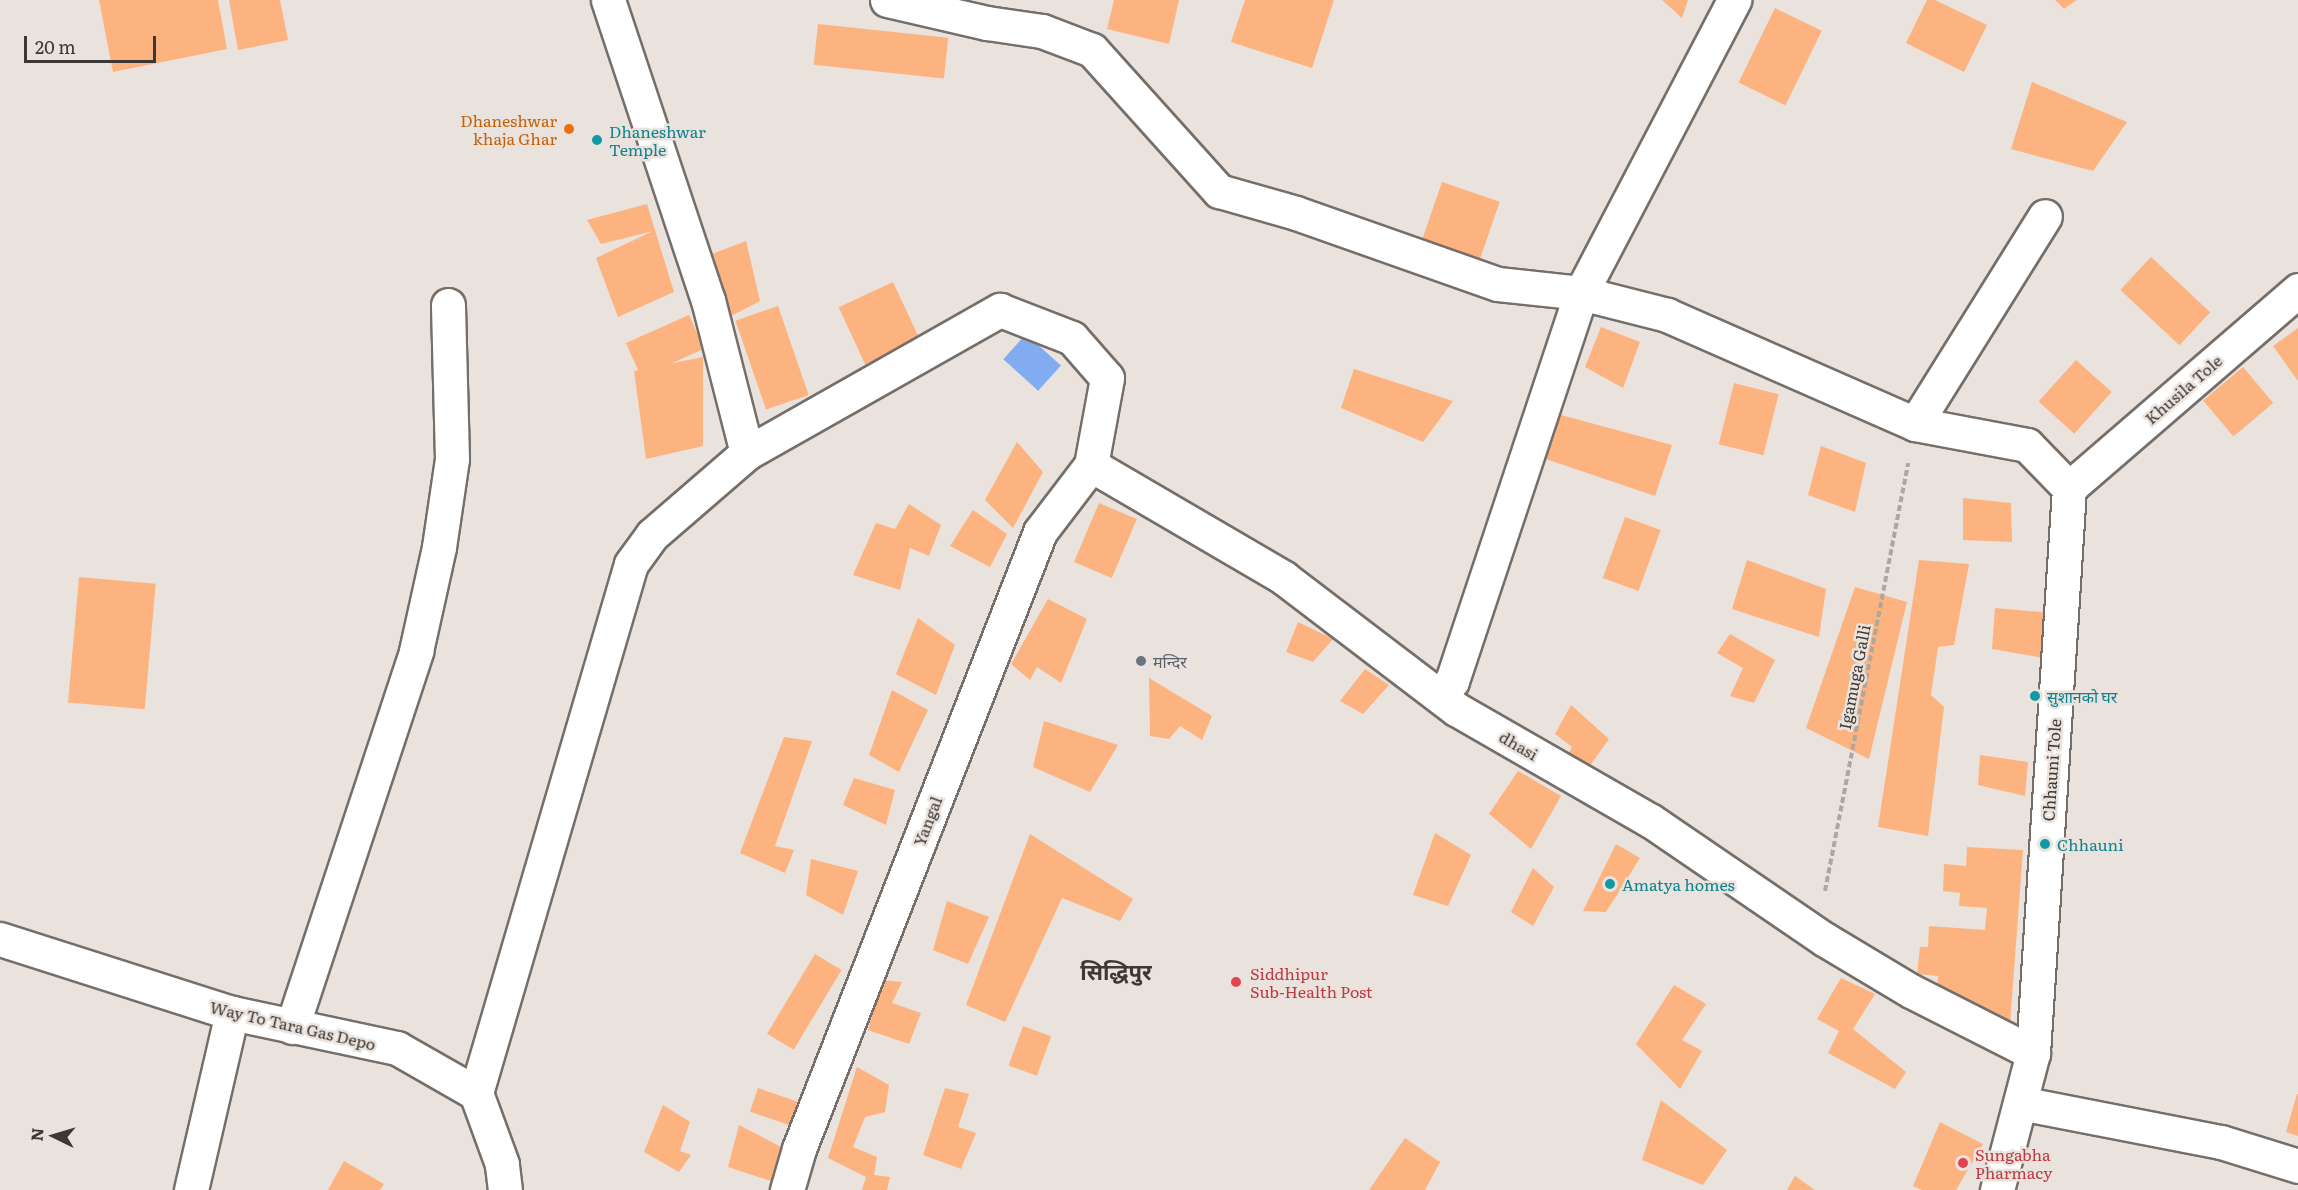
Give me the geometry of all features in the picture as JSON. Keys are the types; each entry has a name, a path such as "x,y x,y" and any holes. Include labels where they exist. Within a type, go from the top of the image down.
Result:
{"street":[{"path":"608,0 708,300 747,453"},
{"path":"887,0 1042,32 1092,50 1219,191 1296,213 1498,284 1581,293 1667,315 1915,424 2027,445 2069,488"},
{"path":"1439,695 1452,681 1581,293 1734,0"},
{"path":"1915,424 2045,216"},
{"name":"Khusila Tole","path":"2069,488 2298,290"},
{"path":"292,1027 416,651 439,548 452,459 448,305"},
{"path":"505,1190 502,1164 476,1093 631,564 652,535 747,453 1000,310 1072,338 1107,378 1091,465"},
{"name":"dhasi","path":"1091,465 1284,578 1439,695 1651,821 1817,935 1954,1014 2033,1053"},
{"name":"Yangal","path":"787,1190 804,1138 1040,532 1091,465"},
{"name":"Chhauni Tole","path":"1997,1190 2033,1053 2069,488"},
{"name":"Way To Tara Gas Depo","path":"0,939 232,1013 397,1047 476,1093"},
{"path":"192,1190 232,1013"},
{"path":"2020,1103 2221,1142 2298,1166"}],"path":[{"name":"Igamuga Galli","path":"1817,935 1915,424"}],"water":[{"path":"1026,334 1061,365 1038,391 1003,359"}],"building":[{"path":"99,0 218,0 227,49 113,72"},
{"path":"229,0 280,0 288,40 238,50"},
{"path":"1114,0 1179,0 1169,44 1107,29"},
{"path":"1245,0 1334,0 1312,68 1231,42"},
{"path":"1662,0 1688,0 1682,18"},
{"path":"1927,0 1935,0 1987,25 1964,72 1906,43"},
{"path":"2055,0 2077,0 2064,9"},
{"path":"1775,8 1822,31 1785,105 1739,83"},
{"path":"818,24 948,38 944,78 814,65"},
{"path":"2032,82 2127,122 2093,171 2011,149"},
{"path":"1442,182 1500,202 1477,267 1420,247"},
{"path":"647,204 674,292 618,317 596,258 653,231 601,244 587,220"},
{"path":"746,241 760,301 731,316 712,254"},
{"path":"2151,257 2210,312 2180,345 2120,290"},
{"path":"893,282 920,339 865,364 839,307"},
{"path":"778,306 809,395 766,410 735,321"},
{"path":"689,315 704,349 641,377 626,343"},
{"path":"1601,327 1640,342 1623,388 1585,367"},
{"path":"2298,328 2298,381 2273,346"},
{"path":"703,357 703,446 646,459 634,371"},
{"path":"2076,360 2112,392 2074,434 2039,402"},
{"path":"2243,367 2273,403 2233,436 2203,400"},
{"path":"1354,369 1453,401 1423,442 1341,408"},
{"path":"1734,383 1779,394 1763,455 1719,444"},
{"path":"1550,412 1672,445 1655,496 1534,455"},
{"path":"1017,442 1043,472 1013,528 985,500"},
{"path":"1821,446 1866,463 1855,512 1808,495"},
{"path":"1963,498 2011,503 2012,542 1963,540"},
{"path":"1099,503 1137,519 1112,578 1074,562"},
{"path":"909,504 941,525 929,556 910,548 900,590 853,575 876,523 895,529"},
{"path":"973,510 1007,534 990,567 950,546"},
{"path":"1625,517 1661,530 1638,591 1603,578"},
{"path":"1747,560 1826,589 1819,637 1732,609"},
{"path":"1919,560 1969,564 1954,645 1938,647 1931,695 1944,707 1928,836 1878,827"},
{"path":"79,577 156,584 145,709 68,703"},
{"path":"1855,587 1907,602 1869,759 1806,728"},
{"path":"1048,599 1087,619 1061,683 1037,667 1030,680 1011,664"},
{"path":"1995,608 2051,613 2049,659 1992,649"},
{"path":"918,618 955,645 936,695 896,674"},
{"path":"1298,622 1333,639 1313,662 1286,652"},
{"path":"1730,634 1775,660 1754,703 1730,696 1743,668 1717,653"},
{"path":"1365,669 1389,685 1363,714 1340,701"},
{"path":"1149,678 1212,716 1202,740 1180,726 1169,739 1150,736"},
{"path":"892,690 928,710 899,772 869,755"},
{"path":"1571,705 1609,739 1584,774 1565,760 1572,747 1555,734"},
{"path":"1044,721 1118,745 1090,792 1033,767"},
{"path":"784,737 812,741 775,846 794,850 785,873 740,853"},
{"path":"1980,755 2028,762 2025,796 1978,785"},
{"path":"1518,771 1561,796 1531,849 1489,814"},
{"path":"854,778 895,790 886,825 843,805"},
{"path":"1435,833 1471,855 1448,906 1413,895"},
{"path":"1030,834 1133,899 1120,921 1062,898 1005,1022 966,1005"},
{"name":"Amatya homes","path":"1616,844 1640,858 1606,912 1583,911"},
{"path":"1967,847 2023,850 2009,1038 1974,1019 1975,1002 1936,999 1938,976 1917,974 1920,947 1928,947 1929,926 1985,930 1987,908 1959,906 1960,893 1943,891 1944,864 1966,866"},
{"path":"811,859 858,871 843,915 806,895"},
{"path":"1533,868 1554,887 1533,926 1511,912"},
{"path":"947,901 989,917 968,964 933,950"},
{"path":"815,954 842,970 794,1050 767,1034"},
{"path":"1841,978 1875,994 1853,1029 1906,1072 1895,1089 1828,1053 1839,1031 1817,1019"},
{"path":"883,980 902,982 892,1003 921,1013 909,1044 868,1030"},
{"path":"1674,985 1706,1004 1682,1040 1702,1051 1680,1089 1636,1044"},
{"path":"1023,1026 1051,1036 1037,1076 1009,1065"},
{"path":"857,1067 889,1085 885,1112 865,1117 853,1147 877,1157 874,1175 890,1177 887,1190 862,1190 866,1177 828,1158"},
{"path":"758,1088 798,1102 790,1125 750,1112"},
{"path":"945,1088 969,1094 958,1127 976,1133 961,1169 923,1155"},
{"path":"2298,1094 2298,1136 2286,1132"},
{"path":"1661,1100 1727,1150 1703,1185 1642,1160"},
{"path":"663,1105 690,1122 680,1151 691,1155 679,1172 644,1152"},
{"path":"1940,1122 1983,1144 1956,1190 1922,1190 1913,1186"},
{"path":"739,1125 781,1147 774,1182 728,1167"},
{"path":"1405,1138 1440,1162 1425,1190 1369,1190"},
{"path":"344,1161 384,1184 380,1190 328,1190"},
{"path":"1795,1176 1815,1190 1787,1190"}],"place":[{"name":"Dhaneshwar khaja Ghar","path":"569,129"},
{"name":"Dhaneshwar Temple","path":"597,140"},
{"name":"मन्दिर","path":"1141,661"},
{"name":"सुशानको घर","path":"2035,696"},
{"name":"Chhauni","path":"2045,844"},
{"name":"Amatya homes","path":"1610,884"},
{"name":"Siddhipur Sub-Health Post","path":"1236,982"},
{"name":"Sungabha Pharmacy","path":"1963,1163"}],"district":[{"name":"सिद्धिपुर","path":"1116,971"}]}
